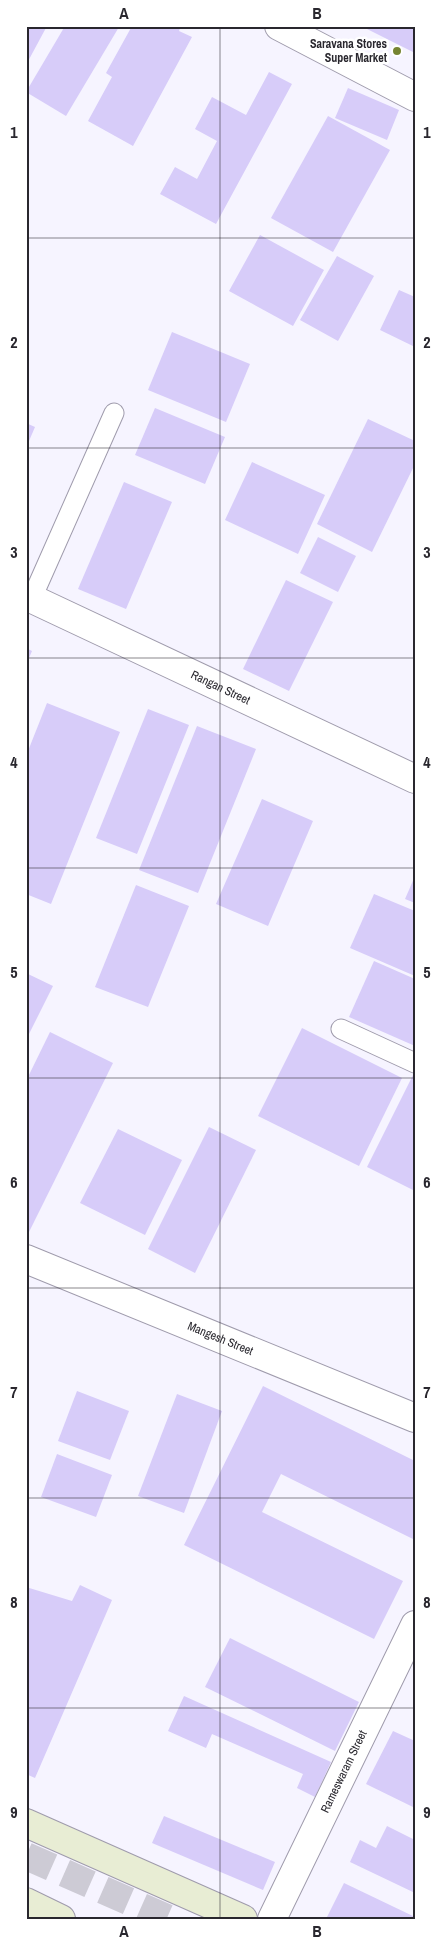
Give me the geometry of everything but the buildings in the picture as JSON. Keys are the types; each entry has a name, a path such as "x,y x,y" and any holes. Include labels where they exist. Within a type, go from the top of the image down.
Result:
{"street":[{"path":"279,26 415,97"},
{"name":"Rangan Street","path":"29,597 415,779"},
{"name":"Mangesh Street","path":"26,1259 415,1418"},
{"name":"Rameswaram Street","path":"272,1919 415,1625"},
{"path":"26,1823 243,1919"},
{"path":"26,1902 61,1919"}],"lane":[{"path":"29,597 114,413"},
{"path":"341,1029 415,1063"}],"tunnel":[{"path":"26,1856 169,1919"}],"place":[{"name":"Saravana Stores Super Market","path":"397,51"}]}
